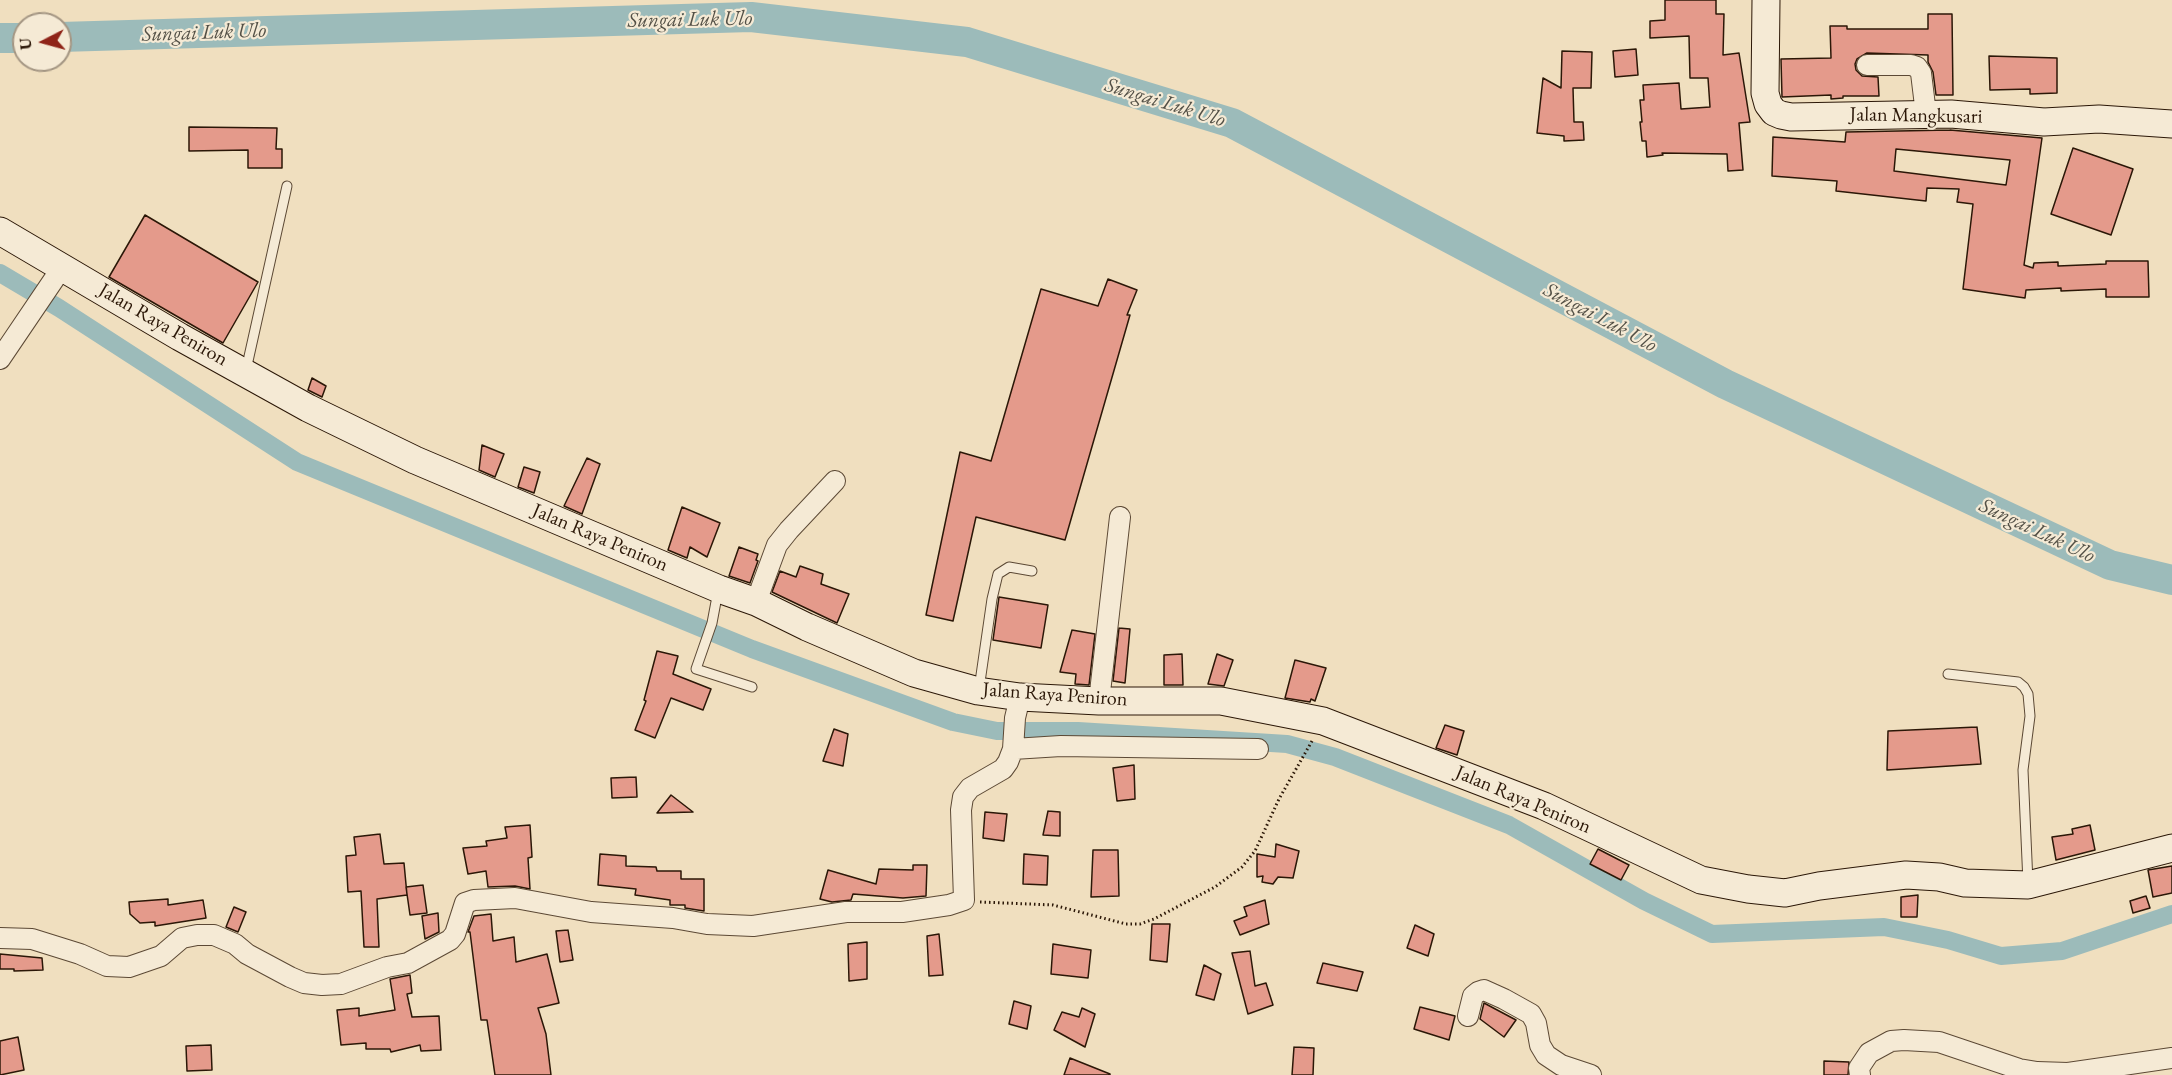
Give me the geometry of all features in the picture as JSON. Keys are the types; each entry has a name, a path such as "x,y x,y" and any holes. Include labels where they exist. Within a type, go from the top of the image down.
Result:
{"main road":[{"name":"Jalan Mangkusari","path":"1766,0 1765,93 1768,104 1774,112 1781,116 1926,114 2044,122 2099,119 2172,124"},
{"name":"Jalan Raya Peniron","path":"0,231 63,266 180,337 319,413 415,460 718,589 756,602 807,627 914,673 978,691 1017,708 1099,701 1221,701 1323,721 1544,806 1701,880 1748,889 1785,893 1906,874 1939,877 1965,884 2028,885 2172,848"}],"street":[{"path":"1868,65 1917,67 1921,73 1926,114"},
{"path":"0,359 63,266"},
{"path":"756,602 783,536 835,481"},
{"path":"1099,701 1120,517"},
{"path":"0,938 32,939 80,954 107,966 129,967 161,956 182,938 214,935 290,977 304,983 322,985 341,984 387,967 408,963 450,940 455,933 465,903 474,900 515,898 591,912 674,918 707,924 753,926 846,912 902,912 949,905 964,900 961,816 963,797 975,784 1003,770 1013,746 1017,708"},
{"path":"1013,746 1258,749"},
{"path":"1468,1016 1473,996 1478,992 1484,990 1504,999 1531,1014 1536,1023 1540,1045 1546,1055 1562,1065 1591,1075"},
{"path":"1860,1075 1859,1068 1869,1053 1891,1041 1904,1040 1938,1042 2019,1069 2037,1071 2068,1073 2172,1058"}],"lane":[{"path":"246,373 287,186"},
{"path":"978,691 998,574 1009,567 1032,571"},
{"path":"718,589 712,622 696,669 752,687"},
{"path":"1948,674 2018,682 2028,694 2030,716 2023,770 2028,885"}],"path":[{"path":"964,900 1053,905 1126,924 1147,922 1215,887 1242,867 1255,851 1279,799 1313,740"}],"building":[{"path":"1665,0 1716,0 1716,14 1724,14 1723,55 1739,53 1750,122 1739,123 1743,170 1728,171 1727,154 1662,153 1663,155 1647,157 1646,141 1642,141 1640,122 1642,122 1640,100 1644,100 1643,85 1679,83 1681,109 1710,107 1708,78 1690,78 1689,36 1650,38 1650,21 1665,20"},
{"path":"1928,14 1952,14 1953,95 1936,95 1928,55 1867,53 1857,59 1856,70 1862,76 1878,77 1879,96 1843,96 1843,98 1831,99 1831,95 1782,97 1781,59 1831,58 1830,26 1847,26 1847,29 1928,29"},
{"path":"1636,49 1638,75 1615,77 1613,51"},
{"path":"1562,51 1592,52 1591,88 1573,88 1574,122 1583,122 1584,140 1564,141 1564,136 1537,133 1543,78 1561,88"},
{"path":"1989,56 2057,58 2057,93 2030,94 2030,89 1990,90"},
{"path":"189,127 277,128 276,149 282,149 282,168 248,168 248,150 189,151"},
{"path":"1950,130 2042,138 2024,265 2033,268 2034,263 2058,262 2058,266 2106,264 2106,261 2148,261 2149,297 2106,297 2106,289 2061,291 2061,288 2026,290 2025,298 1963,289 1973,204 1957,202 1959,189 1927,188 1926,201 1836,191 1837,181 1772,176 1773,137 1845,142 1846,132","holes":["1896,149 2010,160 2006,185 1894,171"]},
{"path":"2073,148 2133,169 2111,235 2051,214"},
{"path":"145,215 258,282 223,343 109,277"},
{"path":"1108,279 1137,290 1127,315 1130,315 1065,540 976,517 953,621 926,615 960,452 991,461 1041,289 1098,306"},
{"path":"312,378 326,386 322,397 308,390"},
{"path":"482,445 504,454 495,477 479,470"},
{"path":"587,458 600,464 582,514 564,506"},
{"path":"524,467 540,472 534,493 518,487"},
{"path":"682,507 720,523 707,557 690,547 687,558 668,550"},
{"path":"739,547 758,554 756,560 758,561 750,583 729,576"},
{"path":"800,566 823,574 821,584 849,594 837,623 772,592 780,571 796,577"},
{"path":"999,597 1048,605 1041,648 993,640"},
{"path":"1119,628 1130,629 1125,683 1113,681"},
{"path":"1072,630 1095,634 1089,685 1075,684 1076,674 1060,672"},
{"path":"657,651 678,656 673,674 711,689 703,710 671,698 655,738 635,730 646,701 644,700"},
{"path":"1182,654 1183,685 1164,685 1164,655"},
{"path":"1217,654 1233,660 1224,686 1208,684"},
{"path":"1295,660 1326,668 1315,701 1285,698"},
{"path":"1445,725 1464,731 1457,755 1436,748"},
{"path":"1977,727 1981,764 1887,770 1888,731"},
{"path":"834,729 848,734 843,766 823,761"},
{"path":"1134,765 1135,799 1117,801 1113,768"},
{"path":"636,777 637,797 612,798 611,778"},
{"path":"671,795 693,812 657,813"},
{"path":"1048,811 1060,812 1060,836 1043,835"},
{"path":"985,812 1007,814 1004,841 983,838"},
{"path":"530,825 532,857 528,858 530,889 515,886 488,887 486,871 468,874 463,848 487,846 486,841 507,838 505,827"},
{"path":"2090,825 2095,850 2056,860 2052,837 2073,834 2072,829"},
{"path":"380,834 384,864 404,863 407,895 377,899 379,947 364,947 361,891 348,892 346,856 356,855 354,837"},
{"path":"1276,844 1299,851 1293,878 1278,877 1273,884 1262,882 1263,876 1257,877 1257,854 1275,857"},
{"path":"1598,849 1629,865 1621,880 1590,864"},
{"path":"1093,850 1118,850 1119,896 1091,897"},
{"path":"600,854 626,856 626,866 656,867 657,871 681,871 681,879 704,879 704,911 685,908 685,905 670,905 670,900 635,895 636,889 598,885"},
{"path":"1024,854 1048,856 1047,885 1023,884"},
{"path":"913,865 927,865 926,896 903,898 853,894 851,900 832,902 820,899 828,870 876,884 879,869 913,870"},
{"path":"2172,866 2172,893 2153,897 2148,870"},
{"path":"423,885 427,913 410,915 406,887"},
{"path":"1918,895 1917,917 1901,917 1901,897"},
{"path":"2146,896 2150,908 2133,913 2130,901"},
{"path":"168,899 168,905 203,900 206,918 155,926 155,922 140,923 130,914 129,902"},
{"path":"1265,900 1269,924 1240,935 1234,921 1247,916 1244,907"},
{"path":"234,907 246,912 238,932 226,927"},
{"path":"438,913 439,932 425,939 422,916"},
{"path":"491,914 493,941 514,937 516,962 547,954 559,1003 538,1008 546,1034 551,1075 495,1075 487,1020 481,1020 470,932 468,932 474,916"},
{"path":"1152,924 1170,924 1167,962 1150,960"},
{"path":"1415,925 1434,934 1428,956 1407,948"},
{"path":"568,930 573,960 560,962 556,931"},
{"path":"939,934 943,975 929,976 927,936"},
{"path":"867,942 867,979 849,981 848,944"},
{"path":"1053,944 1091,950 1088,978 1051,974"},
{"path":"1250,951 1255,986 1266,983 1273,1005 1248,1014 1232,953"},
{"path":"0,954 42,958 43,970 0,969"},
{"path":"1323,963 1363,972 1357,991 1317,983"},
{"path":"1204,965 1221,974 1214,1000 1196,995"},
{"path":"410,975 412,993 407,994 412,1017 439,1016 441,1050 421,1051 420,1045 391,1052 390,1049 366,1049 366,1043 341,1045 337,1010 359,1008 359,1016 395,1010 390,979"},
{"path":"1014,1001 1031,1006 1027,1029 1009,1024"},
{"path":"1484,1003 1516,1020 1504,1037 1480,1019"},
{"path":"1420,1007 1455,1016 1449,1040 1414,1029"},
{"path":"1082,1008 1095,1014 1085,1047 1054,1030 1062,1012 1079,1017"},
{"path":"18,1037 24,1070 0,1075 0,1041"},
{"path":"211,1045 212,1070 187,1071 186,1046"},
{"path":"1294,1047 1314,1048 1313,1075 1292,1075"},
{"path":"1070,1058 1110,1074 1110,1075 1064,1075"},
{"path":"1824,1061 1849,1062 1848,1075 1824,1075"}],"waterway":[{"name":"Sungai Luk Ulo","path":"72,37 751,17 967,42 1232,123 1725,384 2110,565 2172,580"},
{"name":"Sungai Luk Ulo","path":"0,38 12,38"},
{"path":"0,273 59,308 297,462 752,649 953,722 997,731 1078,731 1287,744 1335,757 1509,825 1644,901 1712,934 1884,927 1948,940 2001,956 2062,951 2172,914"}]}
